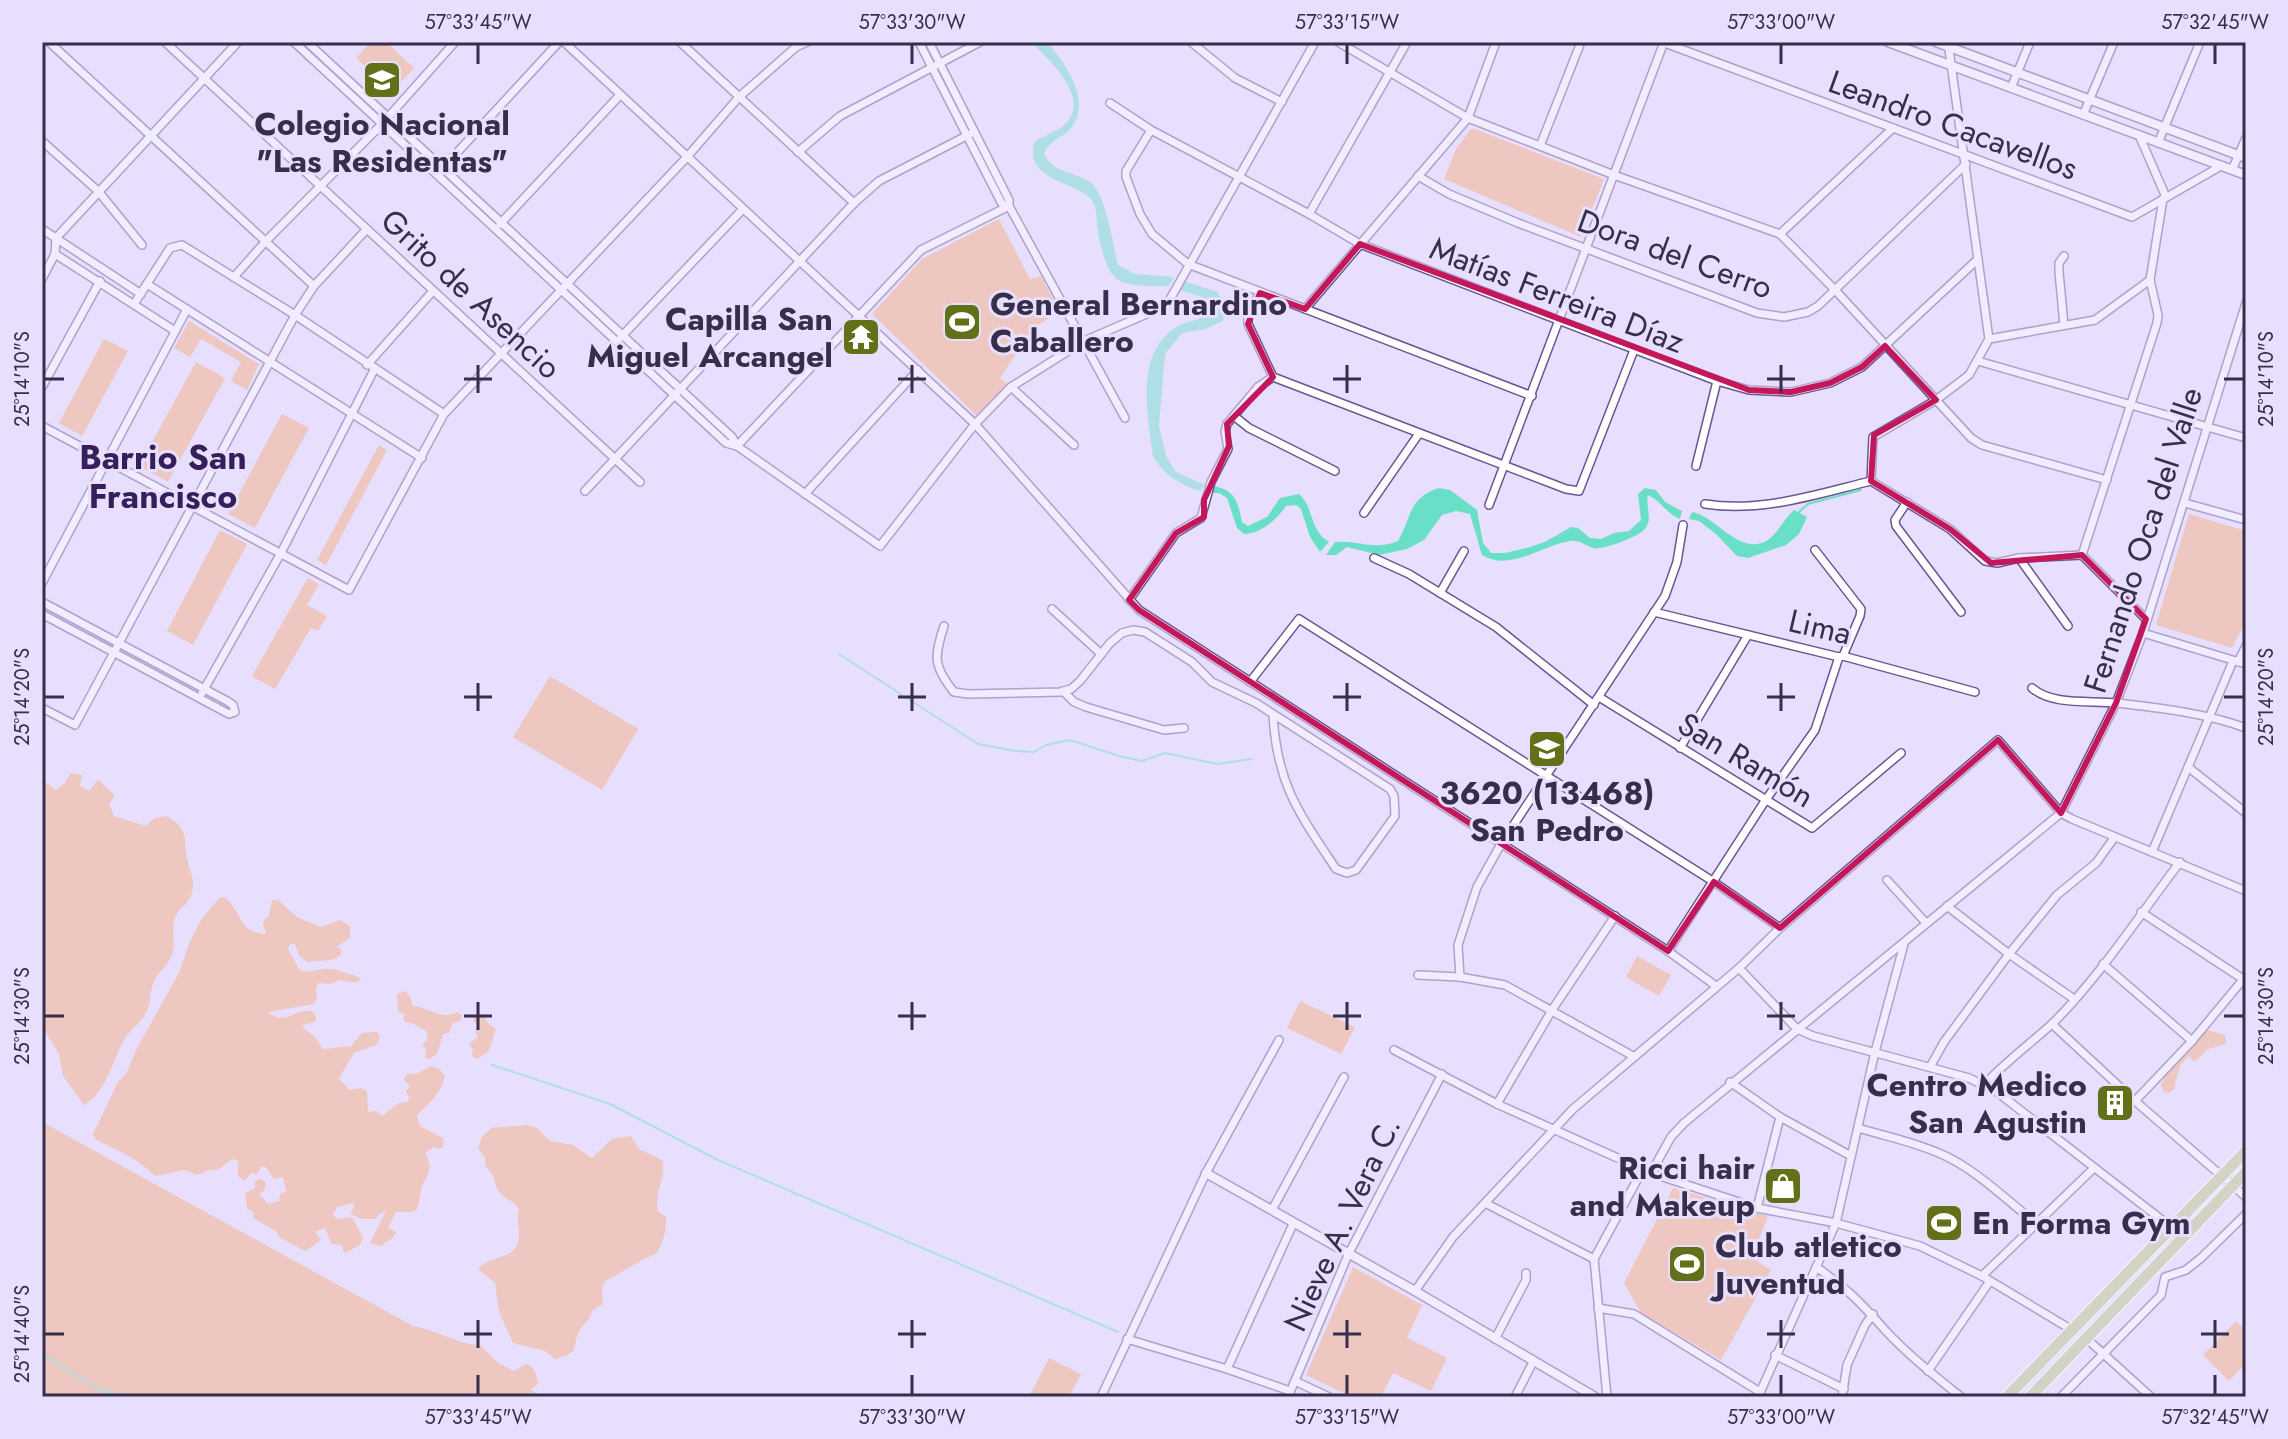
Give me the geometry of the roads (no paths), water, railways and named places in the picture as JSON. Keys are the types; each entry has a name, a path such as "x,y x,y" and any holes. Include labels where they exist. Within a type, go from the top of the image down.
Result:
{"highway":[{"path":"2007,1397 2246,1151"},
{"path":"2030,1397 2246,1172"}],"street":[{"path":"49,42 314,286"},
{"name":"Grito de Asencio","path":"165,42 640,482"},
{"path":"42,279 55,254 56,238 238,42"},
{"path":"294,42 385,120"},
{"path":"307,42 560,289 678,392 726,443 737,446 880,546 975,424 1011,387 1084,341 1165,306 1315,42"},
{"path":"234,277 385,120 455,42"},
{"path":"440,172 561,42 975,424 1129,600 1145,614 1615,916 1716,986"},
{"path":"680,42 854,203"},
{"path":"42,426 349,590 444,414 687,157 739,97 794,44 807,42"},
{"path":"919,42 936,66 1125,418"},
{"path":"929,42 936,66"},
{"path":"798,152 840,116 980,42"},
{"path":"1191,42 1235,78 1282,102"},
{"path":"1338,42 1468,118 1614,175 1780,234 1971,438 1982,445 2107,480"},
{"path":"1309,214 1407,42"},
{"path":"1305,309 1468,118 1496,42"},
{"path":"1540,146 1581,42"},
{"path":"1489,505 1663,42"},
{"name":"Leandro Cacavellos","path":"1663,42 1893,128 1965,160 2132,217 2221,166"},
{"path":"1888,42 2246,175"},
{"path":"1936,42 2242,157"},
{"path":"2011,88 2030,42"},
{"path":"2083,115 2114,42"},
{"path":"2158,143 2200,42"},
{"path":"1871,481 1873,437 1936,400 1969,375 1989,339 1948,44"},
{"path":"498,226 620,95"},
{"name":"Matías Ferreira Díaz","path":"1110,103 1151,130 1360,244 1634,350 1749,390 1770,393 1809,388 1848,376 1862,367 1978,259"},
{"path":"1780,234 1893,128"},
{"path":"1151,130 1126,171 1126,177 1140,214 1152,234 1188,264 1532,396"},
{"path":"585,491 854,203 879,181 970,134"},
{"path":"2082,555 2158,315 2150,280 2165,198 2139,135"},
{"path":"2232,170 2242,157 2246,138"},
{"path":"42,141 98,191 142,245"},
{"name":"Dora del Cerro","path":"1418,176 1463,199 1771,317 1808,312 1836,291 1965,160"},
{"path":"737,446 921,250 1009,206"},
{"path":"620,339 743,209"},
{"path":"498,226 567,283 620,339"},
{"path":"42,229 141,294"},
{"path":"42,708 75,725 295,315 314,286 366,230"},
{"path":"134,304 170,248 177,245 187,247 444,414"},
{"path":"55,254 175,331"},
{"path":"2064,256 2059,263 2059,272 2064,325"},
{"path":"1989,339 2095,320 2150,280"},
{"path":"42,387 100,281"},
{"path":"147,284 422,458"},
{"path":"199,698 281,553 353,415 371,367 433,291"},
{"path":"1260,293 1248,314 1248,324 1273,377 1418,435 1579,491 1634,350"},
{"name":"Fernando Oca del Valle","path":"1594,1259 1647,1171 1684,1123 1730,1082 2061,813 2116,703 2143,633 2246,303"},
{"path":"42,583 187,309"},
{"path":"1978,361 2246,438"},
{"path":"805,494 918,370"},
{"path":"1129,600 1176,533 1201,518 1211,482 1228,449 1225,431 1258,387 1273,377"},
{"path":"1696,466 1717,381"},
{"path":"1011,387 1074,445"},
{"path":"1234,416 1273,442 1335,471"},
{"path":"1364,513 1418,435"},
{"path":"1705,504 1737,508 1767,505 1871,481 1950,529 1985,561 1997,563 2019,558 2082,555 2146,619"},
{"path":"1907,502 1895,520 1896,526 1961,612"},
{"path":"2185,503 2246,520"},
{"path":"1460,977 1458,945 1477,887 1501,844 1654,612 1673,578 1683,525"},
{"path":"1668,951 1815,730 1841,657 1860,616 1861,609 1815,550"},
{"path":"1440,593 1464,551"},
{"name":"San Ramón","path":"1374,558 1496,627 1596,701 1812,828 1901,753"},
{"path":"2019,558 2068,626"},
{"path":"42,602 227,701 233,705 235,712 229,714 42,614"},
{"path":"1052,609 1101,654"},
{"name":"Lima","path":"1654,612 1975,692"},
{"path":"1250,682 1299,619 1714,882 1780,928"},
{"path":"944,626 936,650 939,673 954,692 968,694 1063,691 1080,681 1122,633 1133,630 1145,632 1192,662 1212,682 1256,703 1390,789 1394,796 1395,816 1356,870 1347,873 1336,869 1290,797 1281,772 1273,715"},
{"path":"2143,633 2239,662"},
{"path":"1680,748 1748,635"},
{"path":"2152,852 2210,718 2246,646"},
{"path":"2032,688 2046,698 2116,703 2210,718 2246,728"},
{"path":"1063,691 1074,702 1099,711 1164,730 1184,728"},
{"path":"1256,703 1264,691"},
{"path":"1415,1291 1453,1237 1573,1109 1998,740 2061,813 2114,838 2246,891"},
{"path":"2188,767 2246,813"},
{"path":"1930,1067 1944,1042 2009,954 2057,895 2096,863 2114,838"},
{"path":"1984,1085 2003,1064 2052,1024 2074,999 2180,862"},
{"path":"1887,880 1926,923"},
{"path":"1947,906 2074,999"},
{"path":"2135,1101 2245,979 2141,912"},
{"path":"1497,1104 1552,1010 1615,916"},
{"path":"1598,1308 1634,1314 1759,1395 1836,1223 1904,942"},
{"path":"2103,964 2192,1041"},
{"path":"1739,968 1797,1029 1930,1067 1997,1092 2171,1227"},
{"path":"1418,975 1460,977 1505,985 1633,1056"},
{"path":"2052,1024 2246,1197"},
{"path":"1101,1397 1206,1173 1279,1040"},
{"path":"1394,1050 1497,1104 1647,1171 1757,1208 1836,1223 1920,1246 1986,1279 2072,1330"},
{"name":"Nieve A. Vera C.","path":"1289,1394 1348,1255 1442,1074"},
{"path":"1272,1210 1344,1077"},
{"path":"1730,1082 1780,1117 1851,1156"},
{"path":"1757,1208 1780,1117"},
{"path":"1858,1128 1924,1147 1964,1166 2036,1223"},
{"path":"1928,1371 1986,1279 2036,1223 2094,1168"},
{"path":"1206,1173 1595,1397"},
{"path":"1487,1204 1594,1259 1607,1397"},
{"path":"2061,1397 2161,1295 2165,1277 2186,1270 2246,1214"},
{"path":"1227,1369 1293,1224"},
{"path":"1816,1267 1845,1287 1928,1371 1961,1397"},
{"path":"1495,1339 1526,1280 1526,1273"},
{"path":"1775,1355 1843,1393 1847,1365 1873,1314"},
{"path":"2086,1338 2151,1397"},
{"path":"1127,1339 1227,1369 1289,1394"},
{"path":"1515,1397 1533,1362"},
{"path":"1295,1381 1329,1397"}],"waterway":[{"path":"1799,512 1808,504 1861,490"},
{"path":"839,654 978,744 1034,752 1046,745 1070,740 1142,761 1165,753 1217,764 1252,759"},
{"path":"492,1065 610,1104 718,1160 1118,1332"},
{"path":"42,1354 95,1387 123,1397"}],"place":[{"name":"Colegio Nacional \"Las Residentas\"","path":"382,80"},
{"name":"General Bernardino Caballero","path":"962,322"},
{"name":"Capilla San Miguel Arcangel","path":"861,337"},
{"name":"3620 (13468) San Pedro","path":"1547,749"},
{"name":"Centro Medico San Agustin","path":"2115,1103"},
{"name":"Ricci hair and Makeup","path":"1783,1186"},
{"name":"En Forma Gym","path":"1944,1223"},
{"name":"Club atletico Juventud","path":"1687,1264"}],"district":[{"name":"Barrio San Francisco","path":"163,476"}]}
